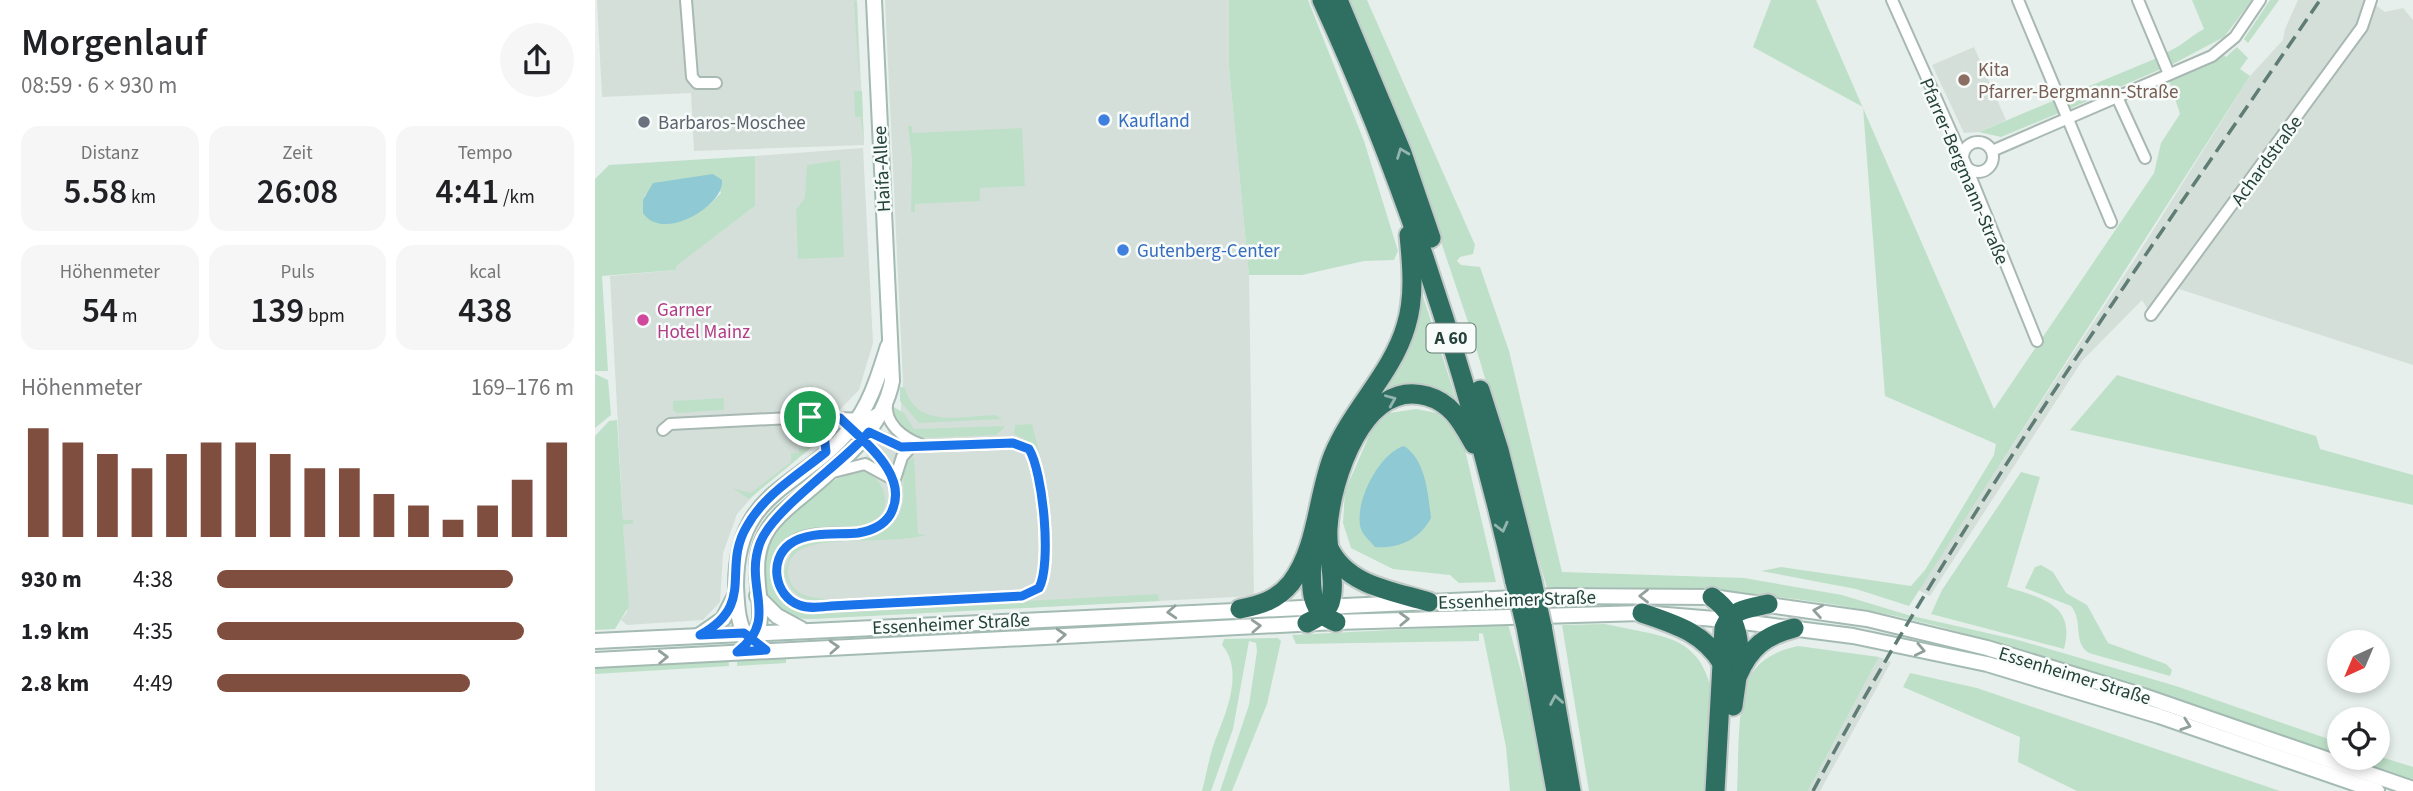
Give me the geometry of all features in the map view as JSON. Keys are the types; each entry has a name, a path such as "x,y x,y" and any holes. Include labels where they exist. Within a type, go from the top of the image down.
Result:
{"highway":[{"name":"A 60","path":"1322,0 1406,206 1467,387 1489,472 1524,582"},
{"name":"A 60","path":"1338,0 1402,153 1499,450 1524,582 1571,791"},
{"path":"1240,609 1269,602 1286,589 1303,561 1332,458 1345,428 1395,354 1406,326 1412,291 1406,206"},
{"path":"1321,614 1331,508 1349,452 1366,417 1386,400 1411,394 1429,396 1444,404 1462,422 1489,472"},
{"path":"1315,520 1312,545 1321,614"},
{"path":"1328,545 1338,563 1360,580 1429,602"},
{"path":"1712,597 1731,619 1738,633 1724,791"},
{"path":"1715,791 1721,639 1731,619 1768,604"},
{"path":"1642,613 1692,632 1706,642 1722,663"},
{"name":"A 60","path":"1534,626 1556,791"},
{"path":"1736,679 1743,662 1756,645 1766,637 1794,628"}],"main road":[{"name":"Haifa-Allee","path":"751,635 757,596 755,566 762,538 776,519 865,436 885,405 893,369 874,0"},
{"name":"Haifa-Allee","path":"751,635 736,592 737,557 750,520 767,499 826,452 851,422 872,393 891,338"},
{"path":"700,635 723,619 736,592"},
{"path":"757,596 777,616 803,629"},
{"name":"Essenheimer Straße","path":"595,660 1321,614 1429,602 1556,596 1712,597 1867,619 1987,648 2144,696 2413,789"},
{"name":"Essenheimer Straße","path":"595,641 1240,609 1321,614 1642,613 1731,619 1987,664 2159,716 2377,791"},
{"path":"737,652 751,635 766,650"}],"street":[{"path":"686,0 692,77 698,83 716,83"},
{"name":"Pfarrer-Bergmann-Straße","path":"1892,0 1965,163 2037,341"},
{"path":"2018,0 2111,222"},
{"path":"2138,0 2169,75"},
{"path":"1992,151 2204,60 2228,44 2260,0"},
{"name":"Achardstraße","path":"2151,315 2362,27 2371,0"},
{"path":"2117,97 2145,158"},
{"path":"1974,143 1987,144 1992,151 1993,160 1985,170 1971,170 1965,163 1965,151 1974,143"},
{"path":"663,430 670,424 810,417 851,422 872,417 885,405 898,431 928,447"},
{"path":"810,417 824,434 826,452"},
{"path":"851,422 865,436 894,482"},
{"path":"865,436 895,446 1013,443 1029,449 1036,466 1043,520 1044,571 1039,588 1022,596 821,607 803,606 787,597 779,586 777,571 780,556 787,546 799,538 859,533 879,526 887,519 894,505 894,482 902,457 911,447"},
{"path":"827,474 865,464 879,469 894,482"}],"shaded area":[{"path":"597,0 857,0 864,145 694,151 691,93 602,97"},
{"path":"885,0 1229,0 1229,68 1249,275 1254,596 803,619 766,593 764,587 784,520 841,475 854,469 900,419 903,382"},
{"path":"2298,0 2369,0 2385,12 2403,8 2413,20 2413,365 2173,287 2151,315 2142,300 2082,361 1930,596 1918,590 2135,259 2250,76 2283,40"},
{"name":"Kita Pfarrer-Bergmann-Straße","path":"1974,47 2006,120 1979,132 1964,133 1932,65"},
{"path":"863,148 873,343 859,390 814,436 813,446 760,488 737,514 723,553 720,602 703,620 627,625 621,620 627,612 623,525 633,524 633,520 623,520 610,276 676,270 675,266 755,206 755,156"},
{"path":"1879,657 1891,662 1820,791 1808,791"}],"green space":[{"path":"854,0 857,3 859,80"},
{"path":"1229,0 1308,0 1364,141 1398,251 1394,260 1364,261 1302,275 1249,275 1229,68"},
{"path":"1344,0 1367,0 1475,245 1473,254 1460,257 1457,261 1461,265 1480,267 1509,351 1562,572 1744,578 1842,595 1908,615 2018,640 2176,686 2327,738 2327,752 2089,671 1988,640 1889,615 1793,599 1694,590 1547,588 1471,331 1432,215"},
{"path":"1771,0 1816,0 1862,107 1753,47"},
{"path":"2192,0 2252,0 2224,37 2171,65 2165,53 2204,29"},
{"path":"2270,0 2279,0 2248,43 2244,39"},
{"path":"2237,47 2248,58 2240,69 2250,76 1909,606 1856,589 1761,571 1781,567 1911,586 1925,570 1994,455 1996,444 1885,396 1863,108 1994,409 2154,173 2161,143 2180,114 2169,80 2207,65 2223,54 2226,57"},
{"path":"2157,58 2161,69 2069,109 2063,97"},
{"path":"854,91 862,91 864,145 861,117 855,117"},
{"path":"2055,100 2059,113 2001,137 1979,132"},
{"path":"908,126 912,126 912,133 1022,128 1025,186 980,188 980,201 915,204 915,212 911,212 912,158"},
{"path":"755,156 755,206 676,266 676,270 602,276 608,371 595,371 595,179 609,165","holes":["713,174 721,193 694,214 667,217 643,213 645,195"]},
{"path":"840,160 844,257 798,259 796,210 805,198 807,165"},
{"path":"1422,293 1457,402 1429,387 1419,386 1399,387 1378,395 1412,334"},
{"path":"595,374 608,380 611,415 595,428"},
{"path":"2117,375 2316,436 2320,449 2413,475 2413,505 2070,430"},
{"path":"900,387 905,388 919,410 930,415 955,418 996,415 1002,419 919,423 900,401"},
{"path":"724,398 724,410 677,413 673,410 673,401"},
{"path":"892,406 904,413 914,429 1004,428 996,435 921,438 899,426"},
{"path":"1416,409 1437,413 1462,437 1496,582 1459,583 1450,575 1393,569 1351,548 1343,523 1345,491 1372,429 1389,413"},
{"path":"617,420 623,520 633,520 633,524 623,525 629,606 615,629 595,630 595,436 609,421"},
{"path":"809,424 816,428 804,437 809,443 812,441 808,436 813,434 813,446 749,499 732,488 751,493 791,462 791,453 799,453 799,448 807,447 804,440 799,441 798,436 790,436 789,425"},
{"path":"1032,424 1039,452 1030,442 1014,434 1015,425"},
{"path":"914,457 918,534 927,535 831,542 804,548 790,560 788,571 791,583 801,593 824,601 803,598 793,591 784,572 792,551 805,543 820,540 868,536 882,532 894,522 903,502 904,464"},
{"path":"864,469 872,474 883,489 885,506 882,513 865,524 802,531 781,544 771,564 772,582 779,596 788,604 816,612 1158,594 1159,601 813,619 797,617 784,611 766,590 762,577 765,548 772,534 813,494 839,478"},
{"path":"2021,472 2040,477 2007,587 2044,600 2060,613 2065,622 2064,649 1931,614 1942,590"},
{"path":"2041,565 2053,572 2066,593 2087,605 2108,643 2166,664 2172,670 2170,676 2089,653 2079,638 2077,619 2071,606 2025,588 2035,567"},
{"path":"1508,624 1532,712 1545,791 1510,791 1506,747 1483,634 1479,633 1479,641 1296,644 1292,635"},
{"path":"1605,624 1673,640 1691,651 1703,667 1710,685 1713,706 1709,791 1589,791 1562,625"},
{"path":"1278,638 1281,641 1267,704 1232,791 1220,791 1249,705 1257,651 1256,643 1249,641 1233,729 1211,791 1202,791 1232,689 1232,665 1222,645 1224,639"},
{"path":"1798,646 1879,657 1808,791 1737,791 1741,713 1747,683 1756,667 1767,658"},
{"path":"786,654 786,663 737,666 737,657"},
{"path":"728,657 729,666 595,674 595,666"},
{"path":"1910,673 1977,688 2280,791 2077,791 2018,762 2020,737 1903,687"},
{"path":"2390,760 2413,767 2413,782 2377,770 2390,770"}],"water":[{"path":"713,174 722,180 720,190 714,200 691,217 664,224 652,221 643,213 643,200 653,183"},
{"path":"1404,446 1417,460 1421,469 1431,518 1420,532 1407,542 1375,547 1361,529 1364,494 1386,458"}],"railway":[{"path":"1813,791 1929,587 1992,487 2121,291 2320,0"}],"place":[{"name":"Kita Pfarrer-Bergmann-Straße","path":"1964,80"},
{"name":"Kaufland","path":"1104,120"},
{"name":"Barbaros-Moschee","path":"644,122"},
{"name":"Gutenberg-Center","path":"1123,250"},
{"name":"Garner Hotel Mainz","path":"643,320"}],"route":[{"path":"810,417 824,434 826,452 757,510 744,529 740,543 736,592 729,610 723,619 700,635 744,633 751,641 766,650 737,652 751,641 758,632 760,621 755,566 762,538 772,523 855,447 861,440 869,432 901,447 1013,443 1029,449 1036,466 1043,520 1045,554 1039,588 1028,596 811,607 792,601 779,586 777,578 777,565 787,546 799,538 871,530 885,522 895,500 894,482 887,467 875,453 866,445 861,440 840,418 810,417"}]}
